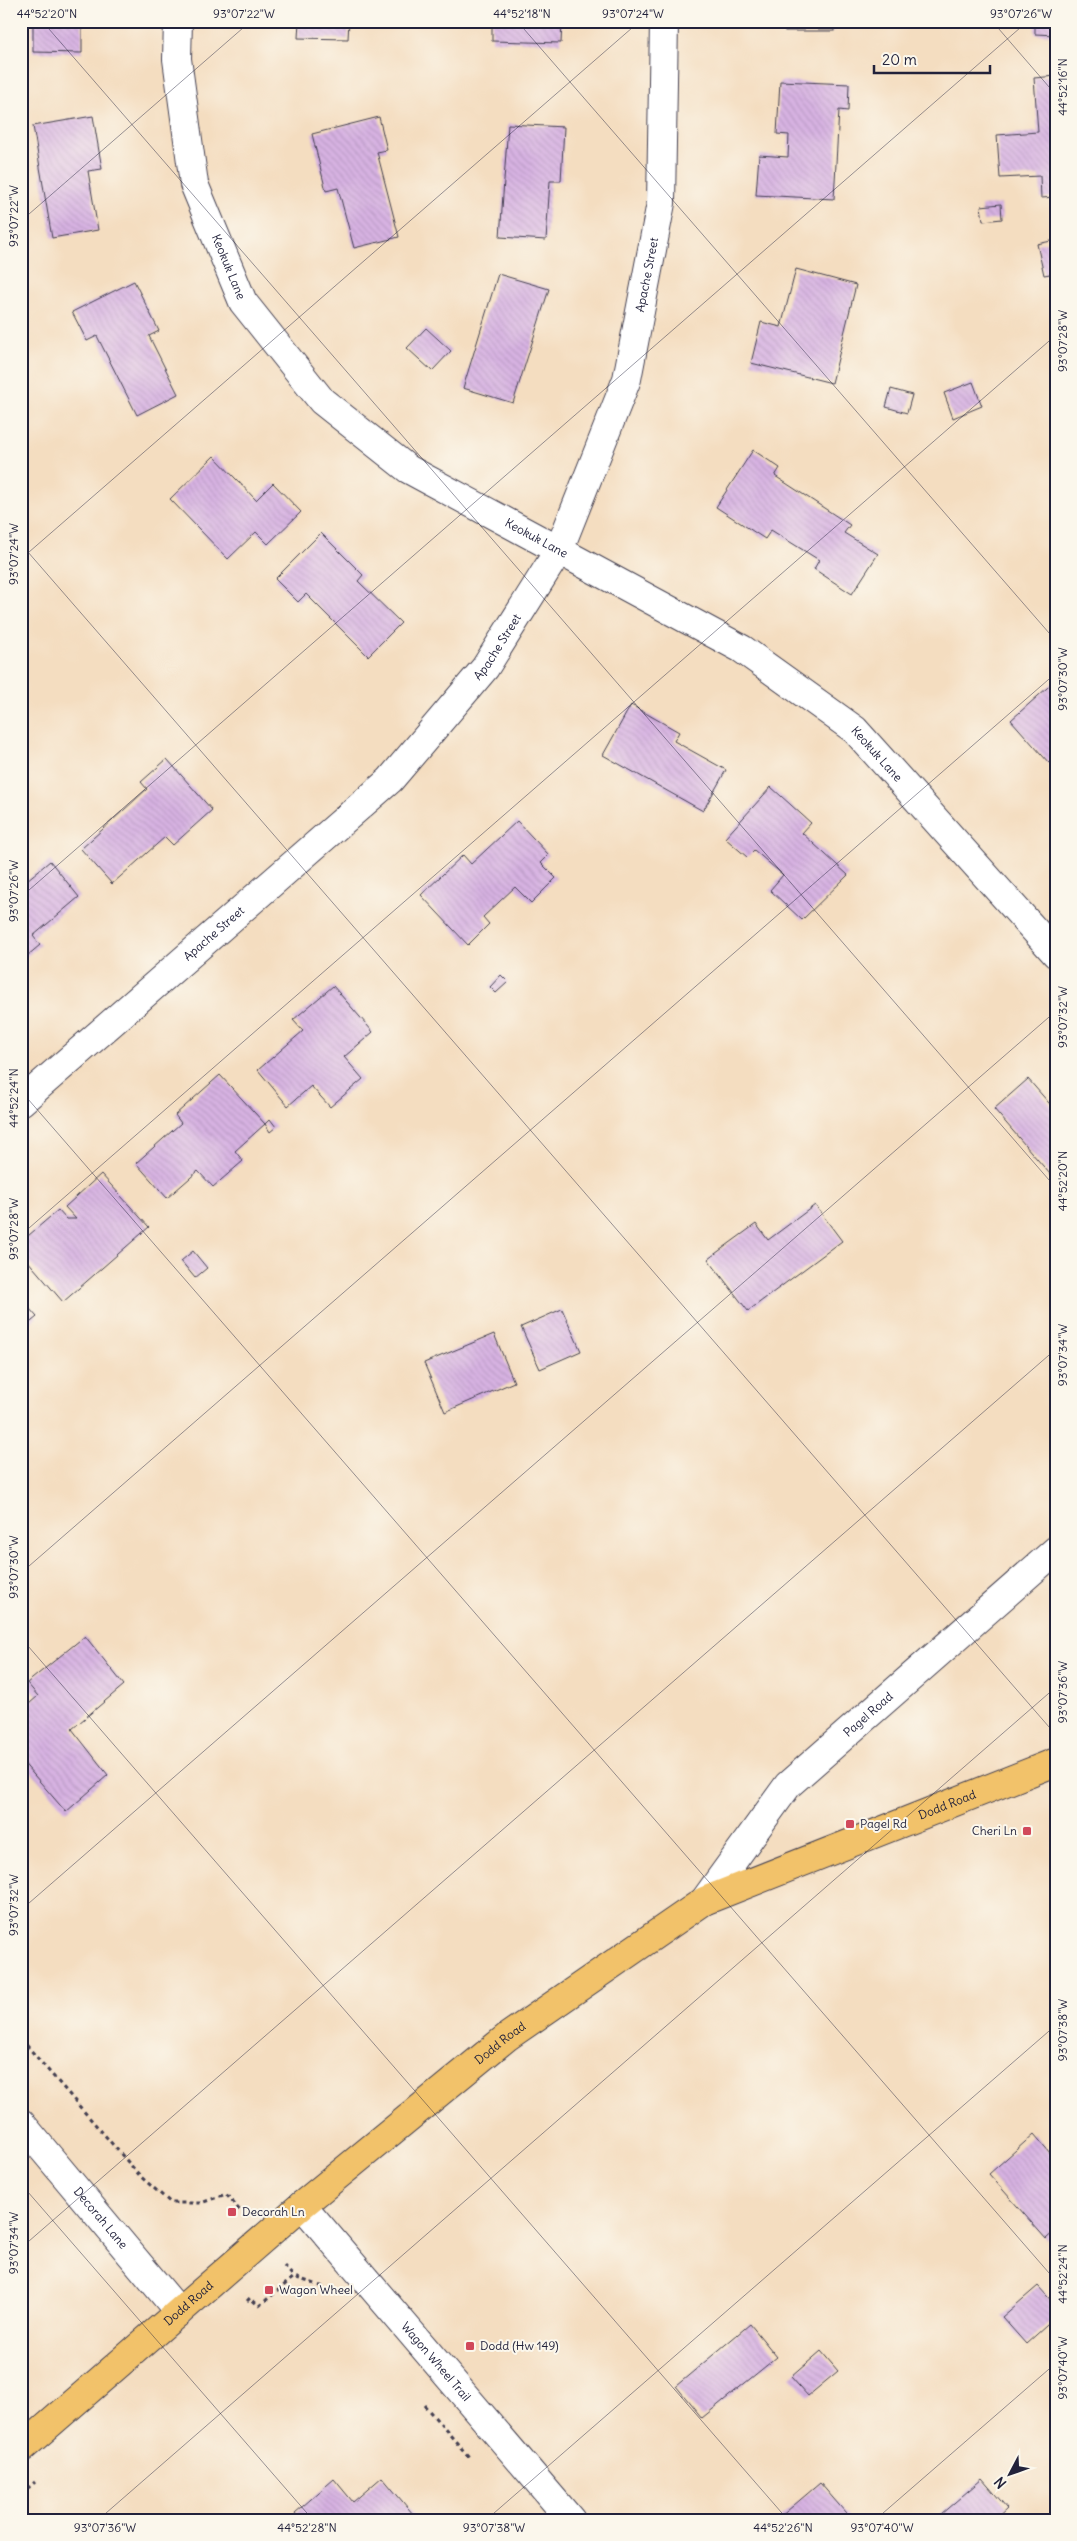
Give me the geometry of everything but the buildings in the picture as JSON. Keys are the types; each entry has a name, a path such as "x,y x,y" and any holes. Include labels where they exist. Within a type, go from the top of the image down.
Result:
{"main road":[{"name":"Dodd Road","path":"21,2449 302,2205 507,2038 704,1901 1056,1762"}],"street":[{"name":"Keokuk Lane","path":"178,21 177,58 194,184 243,302 322,401 408,469 742,649 855,730 1056,954"},
{"name":"Apache Street","path":"21,1102 390,780 485,668 559,550 627,379 661,202 664,21"},
{"name":"Pagel Road","path":"704,1901 788,1784 1056,1550"},
{"name":"Decorah Lane","path":"21,2123 179,2312"},
{"name":"Wagon Wheel Trail","path":"302,2205 571,2520"}],"path":[{"path":"21,2039 141,2177 171,2203 201,2203 226,2194"},
{"path":"242,2305 250,2298 260,2306 294,2277 322,2286"},
{"path":"21,2494 36,2482"}],"place":[{"name":"Pagel Rd","path":"850,1824"},
{"name":"Cheri Ln","path":"1027,1831"},
{"name":"Decorah Ln","path":"232,2212"},
{"name":"Wagon Wheel","path":"269,2290"},
{"name":"Dodd (Hw 149)","path":"470,2346"}]}
